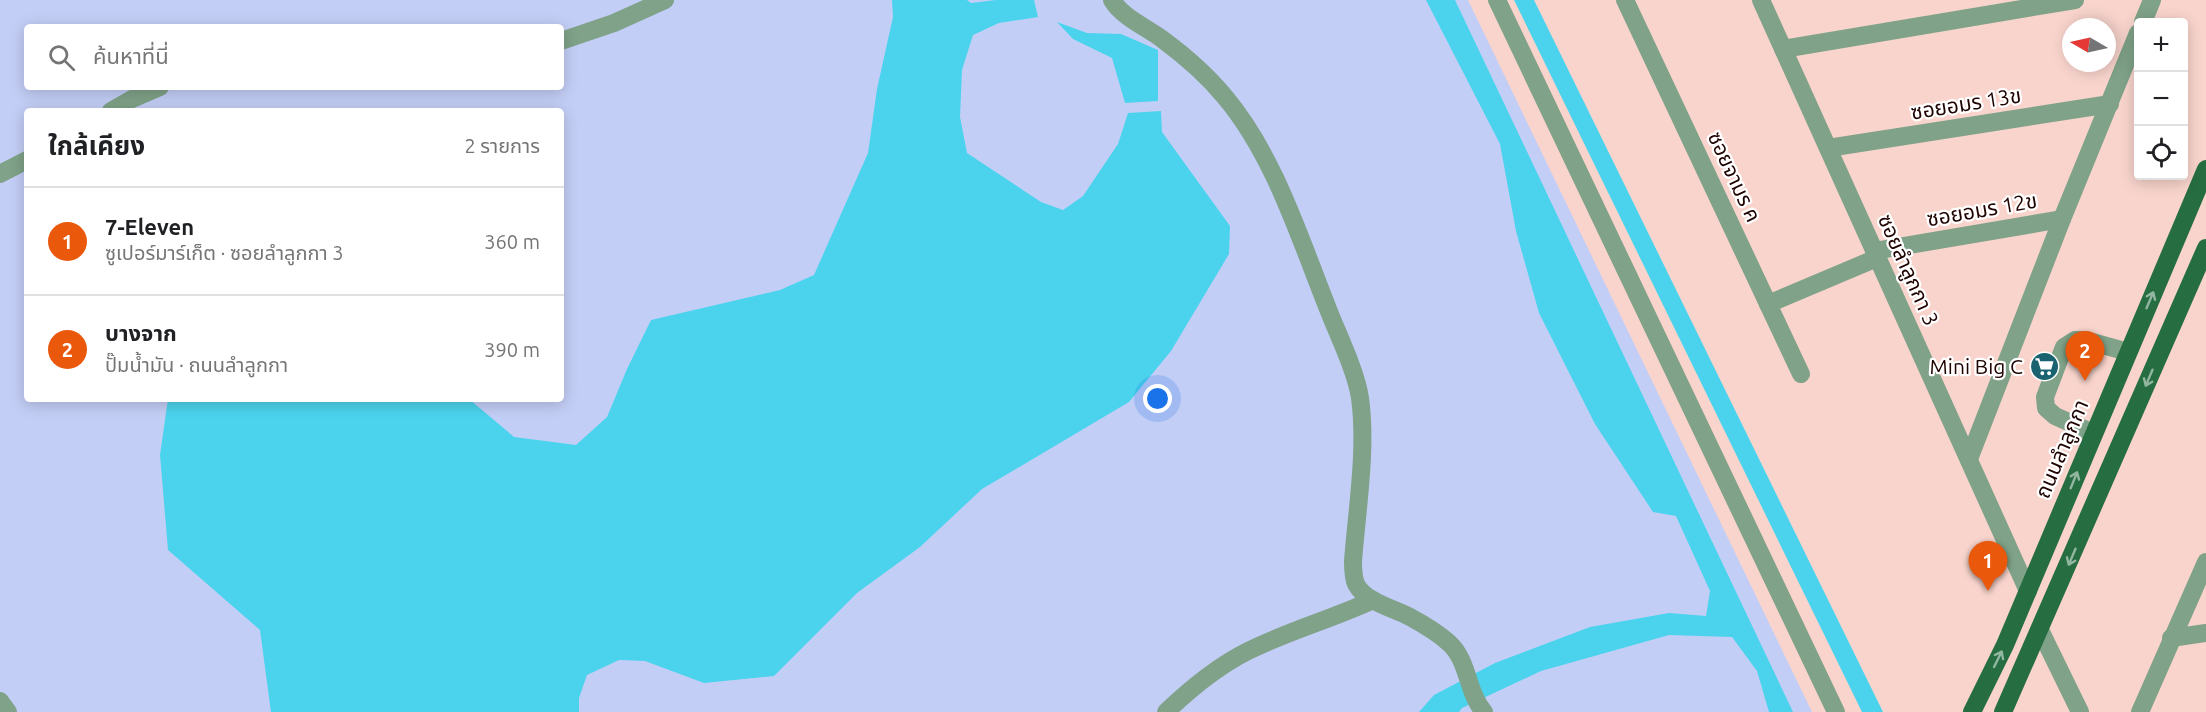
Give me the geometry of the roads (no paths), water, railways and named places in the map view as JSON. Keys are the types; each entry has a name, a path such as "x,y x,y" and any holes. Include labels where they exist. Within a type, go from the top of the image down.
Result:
{"main road":[{"name":"ถนนลำลูกกา","path":"1972,712 2005,645 2206,169"},
{"path":"2003,712 2206,248"}],"street":[{"path":"564,40 614,23 665,0"},
{"path":"1112,0 1130,18 1161,38 1192,64 1220,91 1242,117 1275,180 1360,395 1363,428 1353,561 1354,581 1360,591 1373,600 1412,618 1450,644 1466,670 1478,705 1484,712"},
{"path":"1497,0 1836,712"},
{"name":"ซอยจามร ค","path":"1625,0 1801,374"},
{"name":"ซอยลำลูกกา 3","path":"1761,0 2028,591"},
{"path":"1783,49 2075,0"},
{"path":"2145,18 2152,0"},
{"path":"1968,459 2062,219 2134,45"},
{"path":"116,108 153,90"},
{"name":"ซอยอมร 13ข","path":"1828,148 2110,104"},
{"path":"0,174 24,162"},
{"name":"ซอยอมร 12ข","path":"1768,303 1876,254 2062,219"},
{"path":"2093,433 2055,416 2046,408 2045,397 2064,347 2075,340 2085,340 2128,352"},
{"path":"2140,712 2206,562"},
{"path":"1166,712 1217,669 1248,651 1373,600"},
{"path":"2040,630 2079,712"},
{"path":"2171,638 2206,633"},
{"path":"0,701 8,712"}],"water":[{"path":"892,0 967,0 971,3 996,0 1034,0 1038,17 999,23 973,35 962,70 960,117 967,153 1041,202 1063,210 1083,196 1118,144 1128,113 1161,111 1162,132 1230,226 1229,254 1171,351 1129,402 982,489 920,547 857,593 774,676 704,683 645,661 619,660 587,675 579,698 579,712 271,712 260,630 168,550 160,455 168,402 473,402 514,437 576,445 607,417 651,320 780,290 814,275 868,153 877,89 893,17"},
{"path":"1426,0 1455,0 1793,712 1769,712 1757,671 1732,637 1669,635 1541,671 1462,708 1459,712 1419,712 1434,695 1495,663 1590,627 1669,613 1706,616 1710,591 1676,516 1653,512 1595,424 1539,313 1516,231 1500,144"},
{"path":"1514,0 1534,0 1883,712 1862,712"},
{"path":"1057,22 1087,33 1121,34 1158,50 1158,101 1125,103 1112,58 1073,39"}],"place":[{"name":"Mini Big C","path":"2044,367"},
{"name":"บางจาก","path":"2085,381"},
{"name":"7-Eleven","path":"1988,591"}]}
